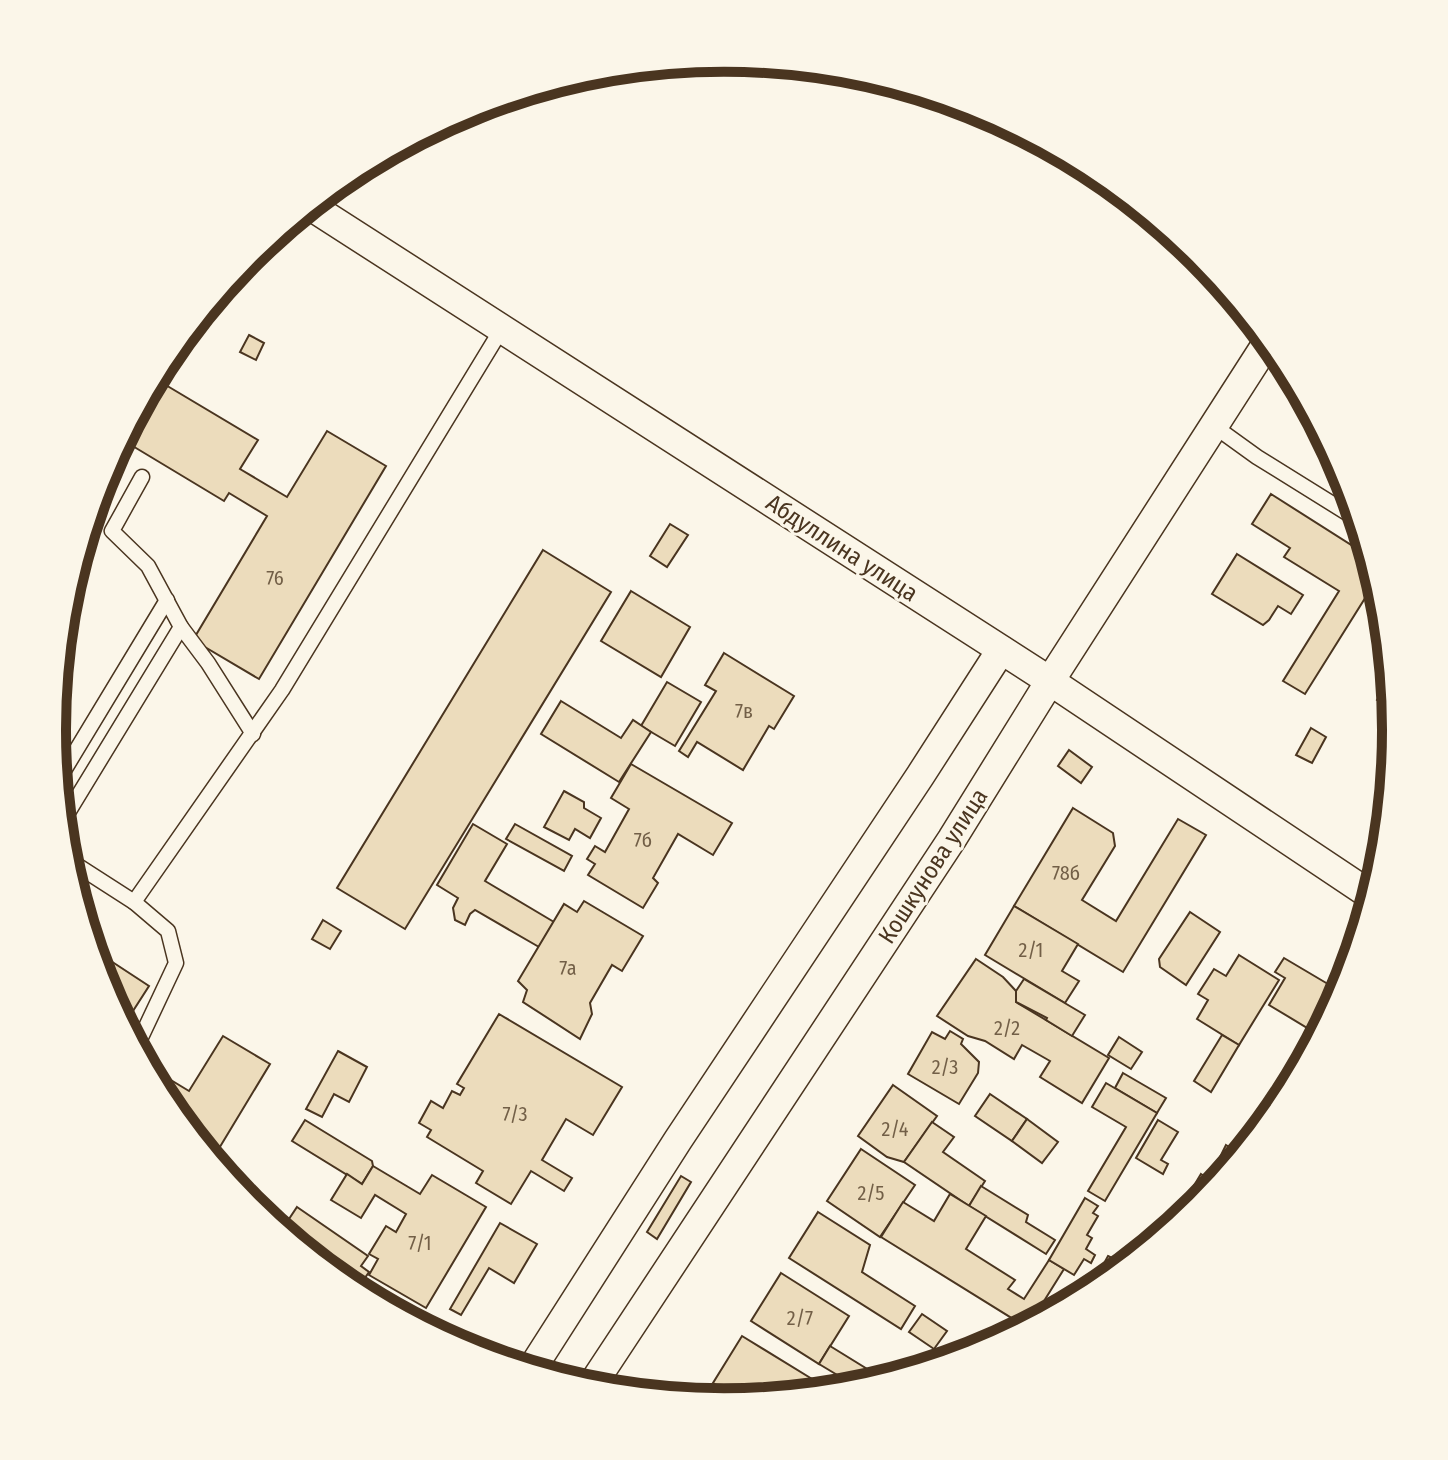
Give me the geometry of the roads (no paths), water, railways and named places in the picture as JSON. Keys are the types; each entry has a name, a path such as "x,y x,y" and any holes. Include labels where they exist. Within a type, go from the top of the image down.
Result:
{"street":[{"name":"Абдуллина улица","path":"319,211 1050,681 1362,889"},
{"name":"Кошкунова улица","path":"598,1375 952,839 1262,351"},
{"path":"537,1361 678,1140 1001,650"}],"lane":[{"path":"134,902 282,690 501,330"},
{"path":"1214,426 1257,457 1345,511"},
{"path":"142,477 112,531 148,566 181,627 217,676 253,734"},
{"path":"67,766 167,600"},
{"path":"71,808 181,627"},
{"path":"81,868 134,902 168,931 176,963 142,1036"}]}
